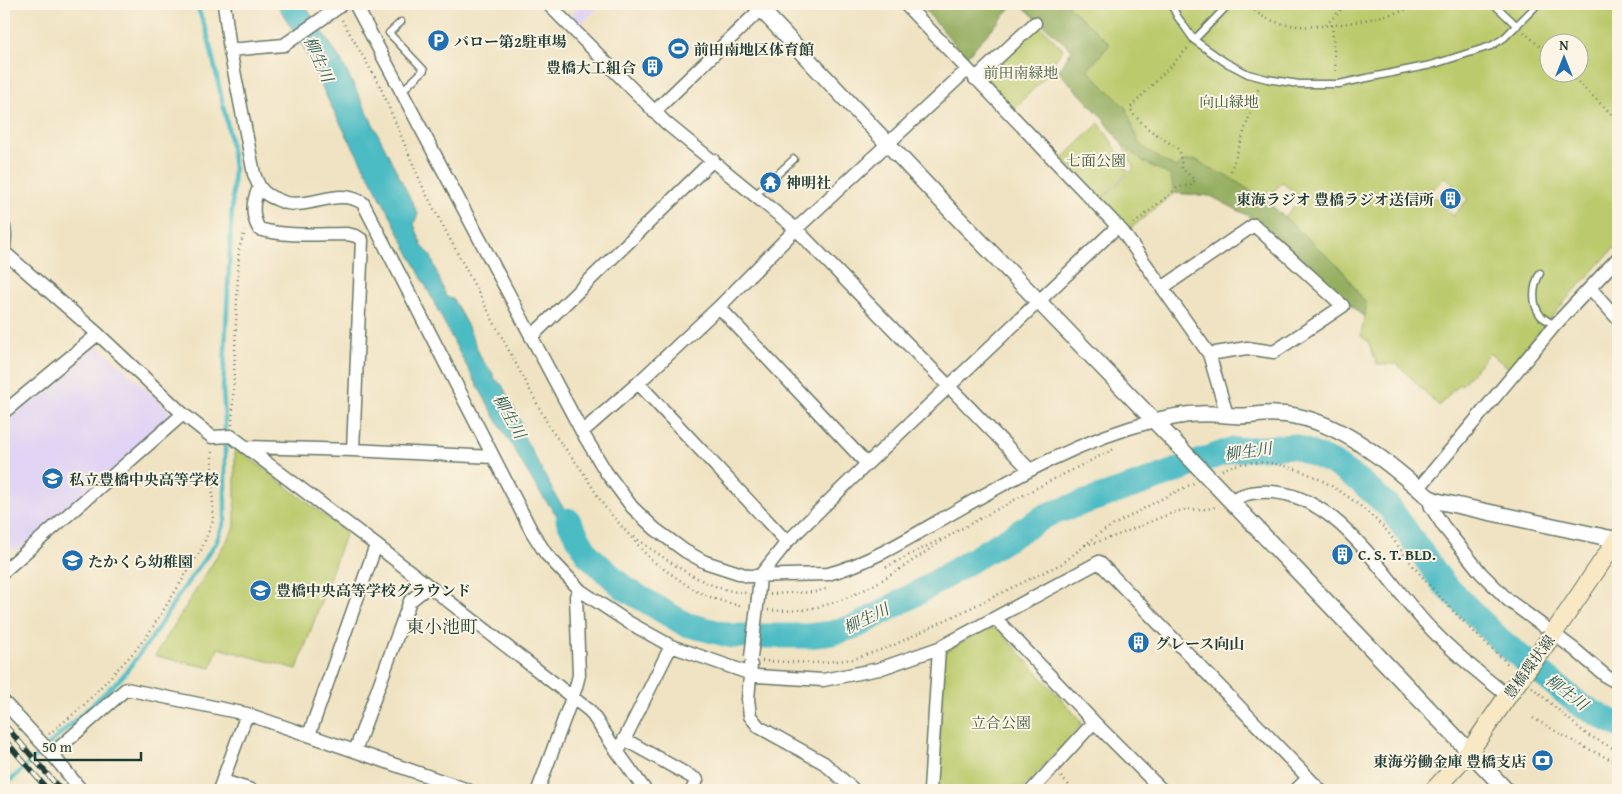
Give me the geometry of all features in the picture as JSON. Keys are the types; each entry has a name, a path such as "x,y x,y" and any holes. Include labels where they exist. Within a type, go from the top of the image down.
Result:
{"main road":[{"name":"豊橋環状線","path":"1434,790 1469,752 1618,540"}],"street":[{"path":"224,4 230,50 254,174 259,188 266,195 287,203 311,202 339,196 354,197 363,203 532,532 546,554 581,591 628,622 671,646 757,676 823,680 879,669 939,648 1099,562 1320,790"},
{"path":"355,4 531,337 582,432 606,472 632,507 655,529 685,551 705,562 748,576 828,574 847,568 891,548 1074,447 1131,427 1154,421 1199,414 1276,414 1292,416 1328,426 1376,454 1423,493 1447,503 1618,540"},
{"path":"548,4 654,112 796,229 1030,470"},
{"path":"905,4 1120,229 1209,354 1227,415"},
{"path":"654,112 761,5 887,143 1506,790"},
{"path":"230,50 284,45 337,8"},
{"path":"582,432 720,307 796,229 887,143 1035,23"},
{"path":"531,337 713,160"},
{"path":"259,188 253,198 254,220 259,229 283,233 347,234 362,240 353,450"},
{"path":"1162,288 1254,225 1343,306 1274,352 1247,348 1209,354"},
{"path":"4,226 4,251 98,334 183,414 212,436 232,436 590,711 646,790"},
{"path":"854,790 824,763 759,727 750,716 748,699 750,673 756,657 754,603 760,576 787,542 867,464 1120,229"},
{"path":"1423,493 1555,325 1618,258"},
{"path":"1590,288 1618,319"},
{"path":"720,307 867,464"},
{"path":"4,412 98,334"},
{"path":"638,383 787,542"},
{"path":"4,571 183,414"},
{"path":"245,447 493,457"},
{"path":"1228,499 1252,493 1279,492 1318,507 1355,538 1430,628 1480,674 1510,693"},
{"path":"1423,493 1444,527 1481,573 1508,600 1552,635 1574,649 1607,677 1618,683"},
{"path":"309,735 376,545"},
{"path":"355,751 410,601 429,586"},
{"path":"538,790 573,698 579,675 576,596 581,591"},
{"path":"996,619 1162,790"},
{"path":"618,752 671,646"},
{"path":"930,790 939,648"},
{"path":"52,754 126,688 247,714 468,790"},
{"path":"4,702 52,754 81,790"},
{"path":"247,714 221,786 251,790"},
{"path":"1032,790 1094,722"},
{"path":"624,739 697,780 692,790"},
{"path":"1296,790 1308,778"}],"lane":[{"path":"1171,4 1194,40 1225,62 1248,74 1299,84 1338,84 1431,65 1459,57 1491,46 1504,38 1538,4"},
{"path":"1194,40 1230,4"},
{"path":"1494,4 1517,26"},
{"path":"401,22 389,33 418,64 426,68 402,91"},
{"path":"755,195 794,160"},
{"path":"1540,273 1534,287 1535,303 1542,317 1555,325"}],"path":[{"path":"1247,4 1262,16 1271,20 1307,27 1332,25 1430,4"},
{"path":"1325,26 1346,4"},
{"path":"337,8 379,84 424,190 552,430 604,506 651,560 694,590 715,599 754,603"},
{"path":"1332,25 1338,84"},
{"path":"1517,26 1540,47"},
{"path":"1120,229 1178,187 1191,184 1195,180 1182,169 1180,153 1177,148 1147,128 1130,108 1194,40"},
{"path":"1231,171 1262,78"},
{"path":"1578,82 1618,120"},
{"path":"232,436 239,249 245,230"},
{"path":"41,742 82,707 134,652 149,633 201,550 210,531 213,515 212,436"},
{"path":"1221,471 1244,463 1274,464 1296,469 1318,478 1342,492 1366,510 1386,530 1440,598 1516,672"},
{"path":"756,657 761,661 815,662 854,659 892,646 1063,563 1101,532 1194,483"},
{"path":"1084,546 1103,542 1181,510 1209,510 1228,499"},
{"path":"764,610 795,611 813,609 858,594 958,530"},
{"path":"1531,686 1586,734 1618,751"},
{"path":"1533,718 1578,744 1618,763"},
{"path":"1052,768 1074,790"}],"shaded area":[{"path":"583,4 602,4 578,27 569,17"},
{"name":"私立豊橋中央高等学校","path":"95,342 175,416 16,552 4,539 4,419"}],"green space":[{"path":"920,4 1015,4 966,57"},
{"name":"向山緑地","path":"1020,4 1618,4 1618,244 1565,301 1509,368 1489,353 1461,386 1459,384 1439,406 1397,364 1377,364 1368,341 1361,336 1364,317 1247,215 1211,196 1174,193 1129,230 1102,200 1134,168 1122,144 1101,116 1058,71 1072,50","holes":["1445,177 1468,199 1453,216 1430,192","1282,182 1301,199 1284,217 1266,201"]},
{"path":"1020,4 1066,4 1110,44 1088,70 1126,108 1138,142 1149,152 1176,168 1183,161 1197,160 1266,200 1342,270 1366,304 1365,317 1247,215 1211,196 1174,193 1171,176 1144,162 1122,144 1101,116 1058,71 1072,50"},
{"name":"前田南緑地","path":"1038,24 1063,49 1054,62 1051,71 1014,109 984,79"},
{"name":"七面公園","path":"1099,123 1128,172 1101,199 1062,159"},
{"name":"豊橋中央高等学校グラウンド","path":"235,447 346,532 297,669 218,648 211,668 155,656 235,527"},
{"name":"立合公園","path":"988,627 998,629 1080,720 1081,726 1021,790 940,790 937,786 943,653"}],"water":[{"path":"277,4 304,4 342,62 418,214 414,224 422,246 430,254 446,297 453,299 482,360 495,379 502,385 522,424 522,433 558,500 598,551 601,566 579,545 540,493 500,426 460,354 390,215 333,110 304,49"}],"waterway":[{"path":"4,789 10,781 122,677 151,639 180,593 216,543 225,520 225,418 223,390 234,167 228,127 207,32 196,4"},
{"name":"柳生川","path":"568,520 588,555 624,588 685,624 732,636 808,636 832,633 857,626 919,592 1047,515 1148,481 1231,450 1294,446 1333,463 1361,482 1389,507 1443,583 1500,640 1580,705 1618,725"}],"railway":[{"path":"4,724 61,790"},
{"path":"4,739 48,790"}],"place":[{"name":"バロー第2駐車場","path":"438,41"},
{"name":"前田南地区体育館","path":"678,49"},
{"name":"豊橋大工組合","path":"652,67"},
{"name":"神明社","path":"770,182"},
{"name":"東海ラジオ 豊橋ラジオ送信所","path":"1450,199"},
{"name":"私立豊橋中央高等学校","path":"53,479"},
{"name":"C. S. T. BLD.","path":"1342,554"},
{"name":"たかくら幼稚園","path":"72,561"},
{"name":"豊橋中央高等学校グラウンド","path":"260,590"},
{"name":"グレース向山","path":"1139,643"},
{"name":"東海労働金庫 豊橋支店","path":"1542,761"}],"district":[{"name":"東小池町","path":"442,626"}]}
